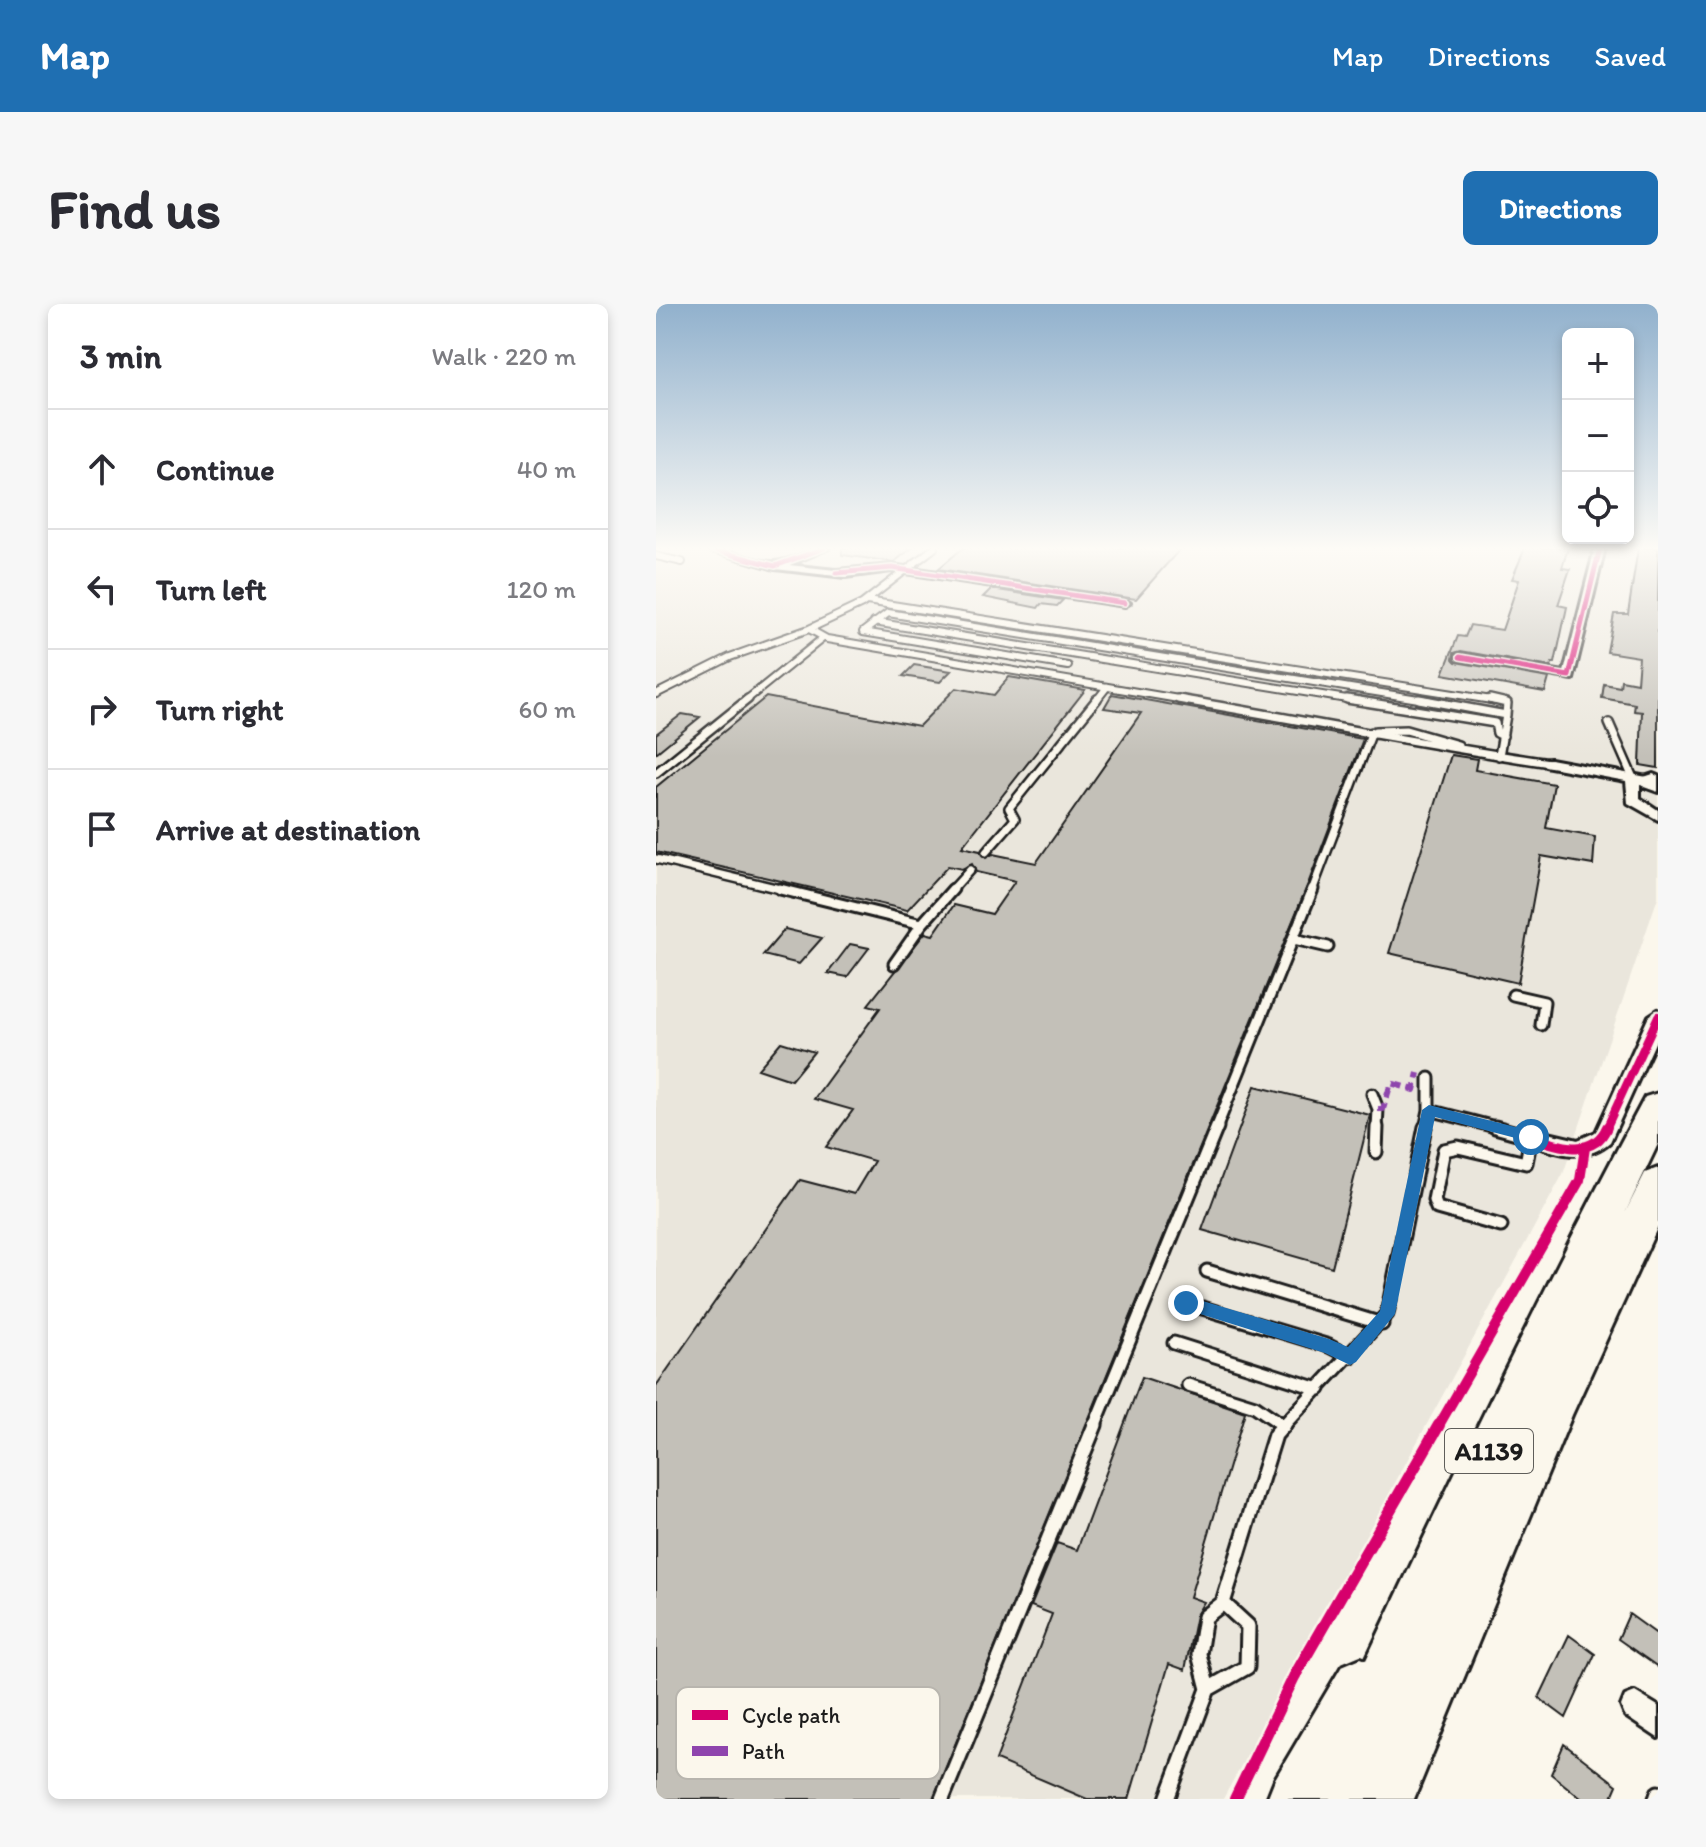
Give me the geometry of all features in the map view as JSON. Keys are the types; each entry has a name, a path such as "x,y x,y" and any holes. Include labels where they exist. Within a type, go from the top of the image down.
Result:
{"highway":[{"name":"A1139","path":"1330,1799 1452,1528 1562,1297 1658,1107"},
{"name":"A1139","path":"1386,1799 1553,1406 1658,1184"},
{"path":"1295,1799 1452,1528"},
{"path":"1408,1799 1476,1588"}],"street":[{"path":"1460,657 1569,676 1583,618"},
{"path":"1550,763 1650,782"},
{"path":"1650,782 1633,800 1658,816"},
{"path":"1531,1137 1581,1149 1595,1145 1610,1123 1658,1016"}],"lane":[{"path":"656,694 771,639 837,618"},
{"path":"881,618 863,632 1068,666"},
{"path":"917,618 1506,715"},
{"path":"974,618 1507,703 1499,756"},
{"path":"874,622 1495,723 1497,733 1503,736"},
{"path":"809,629 823,638 1372,732 1414,743 1550,763"},
{"path":"656,773 823,638"},
{"path":"986,852 1015,819 1009,808 1107,687"},
{"path":"1609,723 1650,782"},
{"path":"942,1799 1294,939 1372,732"},
{"path":"656,859 922,924"},
{"path":"894,964 922,924 970,870"},
{"path":"1294,939 1328,947"},
{"path":"1513,995 1544,1002 1541,1025"},
{"path":"1167,1799 1208,1689 1199,1654 1205,1617 1223,1603 1275,1435 1382,1324 1392,1296 1429,1110 1429,1078"},
{"path":"1372,1094 1378,1109 1376,1152"},
{"path":"1429,1110 1531,1137 1526,1163 1458,1147 1444,1150 1434,1200 1437,1208 1501,1226"},
{"path":"1207,1271 1382,1324"},
{"path":"1186,1303 1329,1346 1350,1357"},
{"path":"1174,1343 1319,1389"},
{"path":"1188,1385 1255,1406 1284,1426"},
{"path":"1208,1689 1247,1667 1248,1626 1223,1603"},
{"path":"1656,1799 1658,1793"}],"shaded area":[{"path":"656,618 1658,618 1658,897 1563,1174 1223,1799 656,1799"}],"building":[{"path":"1506,618 1565,618 1555,663 1551,667 1461,651 1454,653 1456,662 1549,678 1545,692 1443,674 1458,636 1465,637 1470,625 1502,630"},
{"path":"1613,618 1658,618 1658,768 1640,765 1642,712 1634,711 1635,704 1602,698 1604,684 1620,687 1621,680 1637,683 1639,657 1607,652"},
{"path":"914,665 951,671 940,682 903,676"},
{"path":"1009,677 1085,690 962,847 980,851 986,858 993,854 1036,863 1141,713 1104,708 1112,694 1363,739 1308,884 933,1799 656,1799 656,1386 800,1180 854,1194 874,1161 826,1147 853,1110 814,1099 880,1008 868,1005 925,933 933,935 954,905 992,914 1015,881 976,872 972,864 962,869 948,866 907,910 656,852 656,787 766,697 919,726 956,688 994,695"},
{"path":"682,714 700,717 656,753 656,734"},
{"path":"1451,755 1477,759 1475,770 1554,784 1546,828 1595,837 1593,865 1541,856 1518,983 1389,953"},
{"path":"785,929 822,938 799,964 763,955"},
{"path":"850,944 869,948 847,977 828,973"},
{"path":"781,1042 814,1052 791,1080 758,1069"},
{"path":"1255,1086 1370,1115 1332,1267 1202,1230"},
{"path":"1142,1377 1245,1412 1190,1597 1204,1602 1196,1615 1185,1670 1169,1664 1129,1799 1087,1799 996,1760 1052,1614 1031,1606 1057,1543 1077,1550"},
{"path":"1629,1614 1658,1635 1658,1667 1618,1639"},
{"path":"1569,1635 1595,1654 1566,1718 1539,1698"},
{"path":"1564,1744 1617,1785 1611,1799 1582,1799 1551,1774"}],"marked path":[{"path":"1378,1109 1383,1109 1391,1083 1414,1090 1418,1073"}],"cycle path":[{"path":"1460,657 1569,676 1583,618"},
{"path":"1531,1137 1569,1148 1587,1147 1603,1137 1658,1016"},
{"path":"1235,1799 1294,1677 1580,1180 1585,1148"}],"route":[{"path":"1186,1303 1329,1346 1350,1357 1382,1324 1387,1314 1429,1110 1531,1137"}]}
